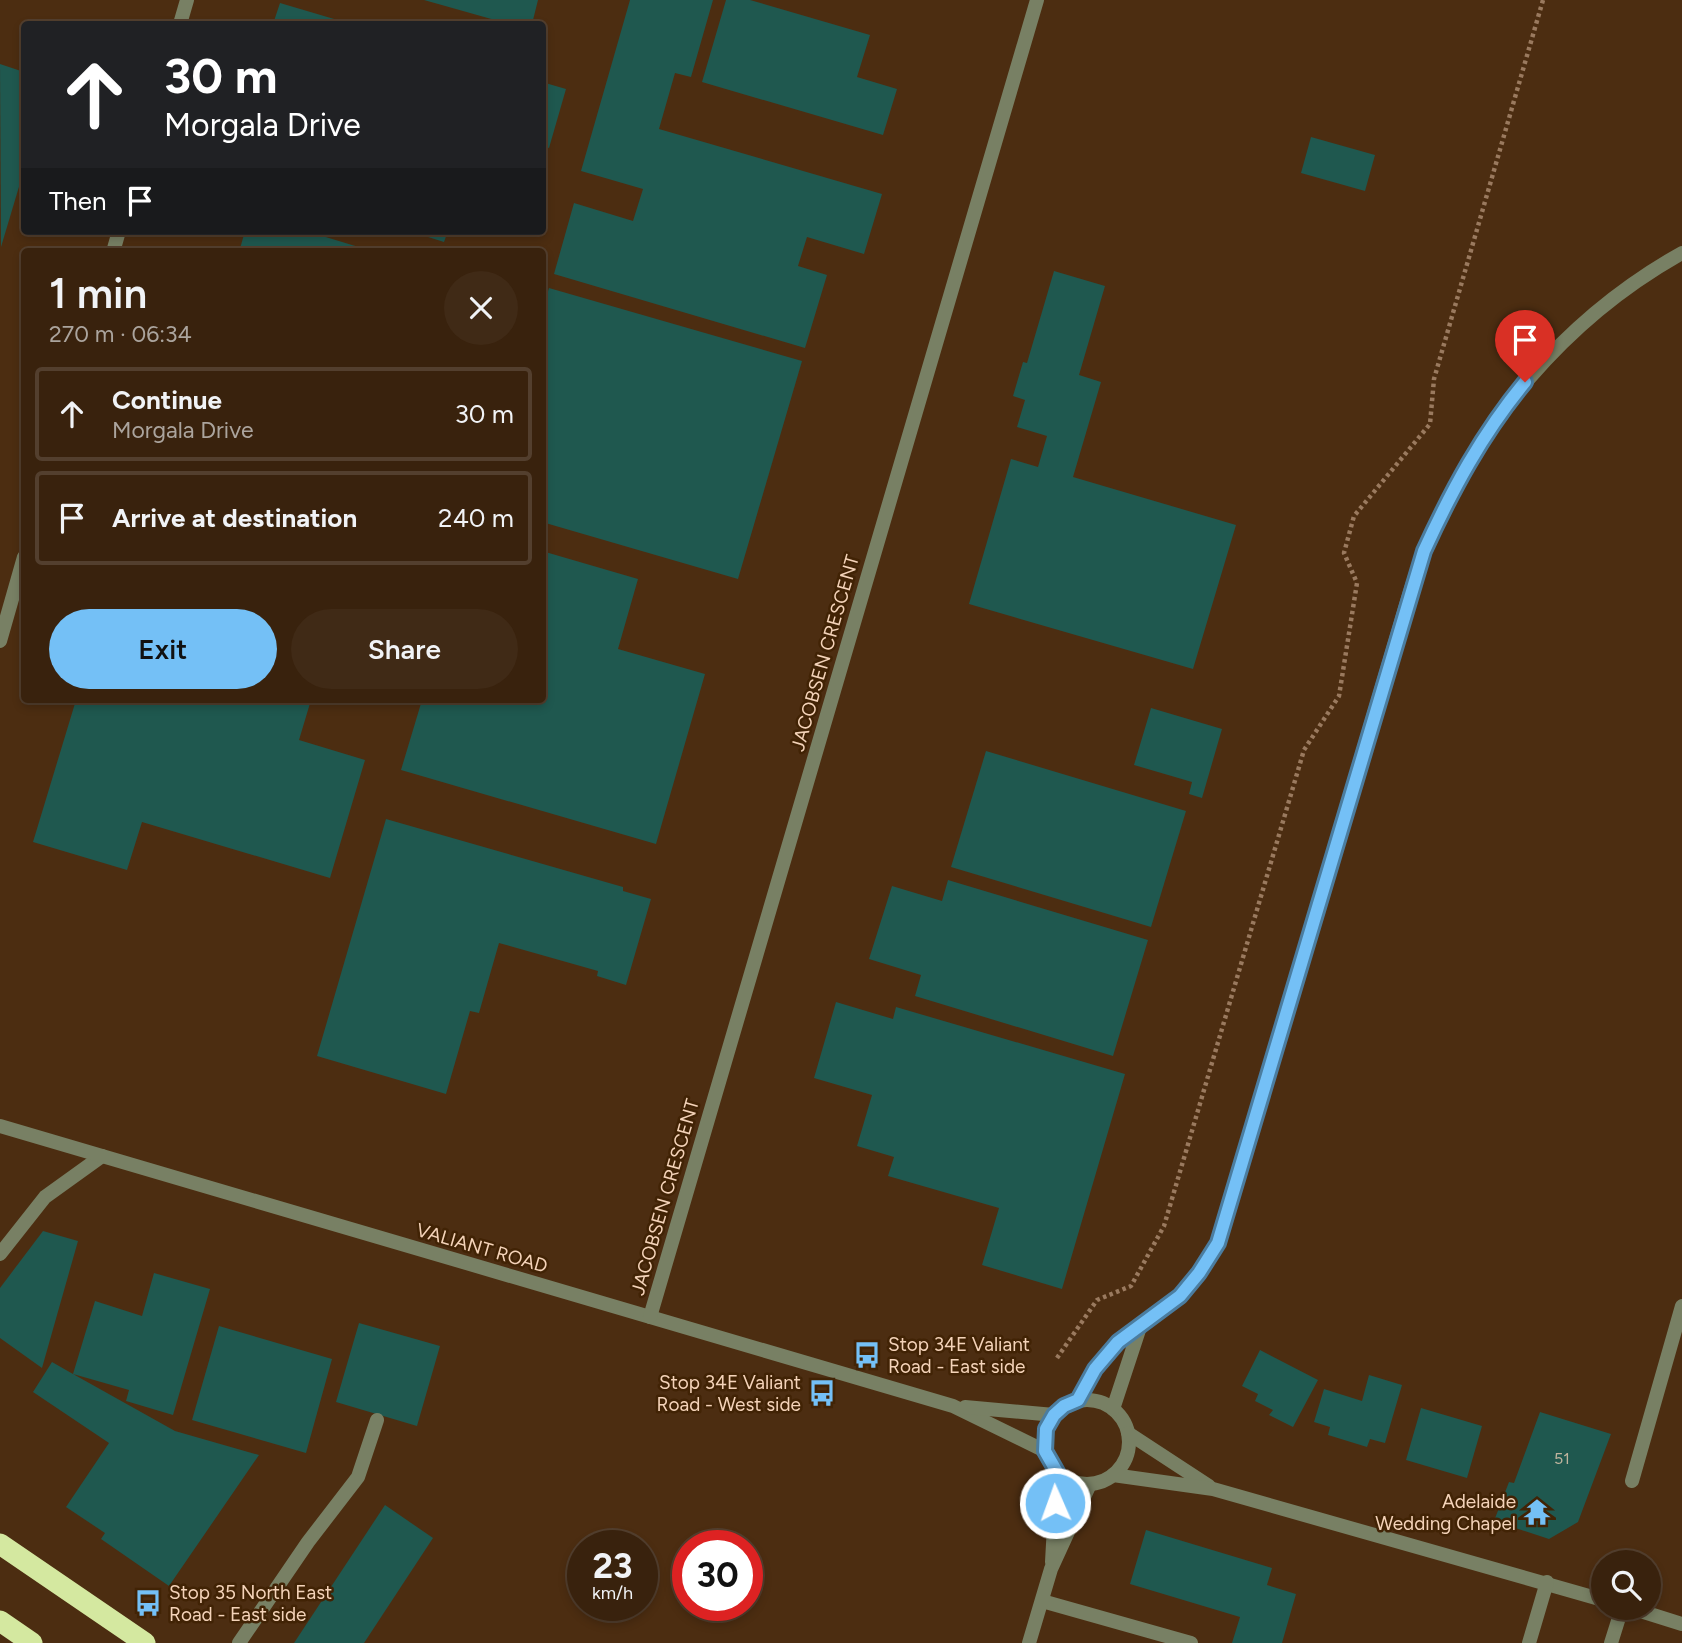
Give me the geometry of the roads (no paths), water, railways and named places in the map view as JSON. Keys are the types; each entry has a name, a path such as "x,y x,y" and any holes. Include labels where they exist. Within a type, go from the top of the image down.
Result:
{"highway":[{"path":"0,1544 145,1643"},
{"path":"0,1621 32,1643"}],"street":[{"path":"181,21 187,0"},
{"name":"JACOBSEN CRESCENT","path":"650,1317 1037,0"},
{"path":"1078,1400 1095,1369 1118,1342 1180,1296 1218,1243 1390,659 1424,551 1449,495 1478,444 1541,363 1579,325 1651,272 1682,253"},
{"path":"0,641 21,568"},
{"name":"VALIANT ROAD","path":"0,1126 953,1406 1045,1451"},
{"path":"0,1254 45,1198 102,1156"},
{"path":"1632,1481 1682,1306"},
{"path":"1113,1409 1140,1326"},
{"path":"1078,1400 1100,1402 1113,1409 1123,1420 1128,1433 1128,1451 1122,1464 1113,1475 1090,1484 1070,1481 1057,1472 1045,1451 1046,1429 1054,1415 1064,1406 1078,1400"},
{"name":"VALIANT ROAD","path":"953,1406 1054,1415"},
{"path":"239,1643 308,1542 358,1477 377,1420"},
{"path":"1128,1433 1213,1489"},
{"path":"1051,1569 1057,1472"},
{"path":"1113,1475 1213,1489 1591,1596"},
{"path":"1030,1643 1051,1569 1090,1484"},
{"path":"1529,1643 1547,1582"},
{"path":"1042,1601 1191,1643"},
{"path":"1661,1617 1682,1624"},
{"path":"1611,1643 1618,1620"}],"place":[{"name":"Stop 34E Valiant Road - East side","path":"867,1355"},
{"name":"Stop 34E Valiant Road - West side","path":"822,1393"},
{"name":"Adelaide Wedding Chapel","path":"1537,1512"},
{"name":"Stop 35 North East Road - East side","path":"148,1603"}]}
